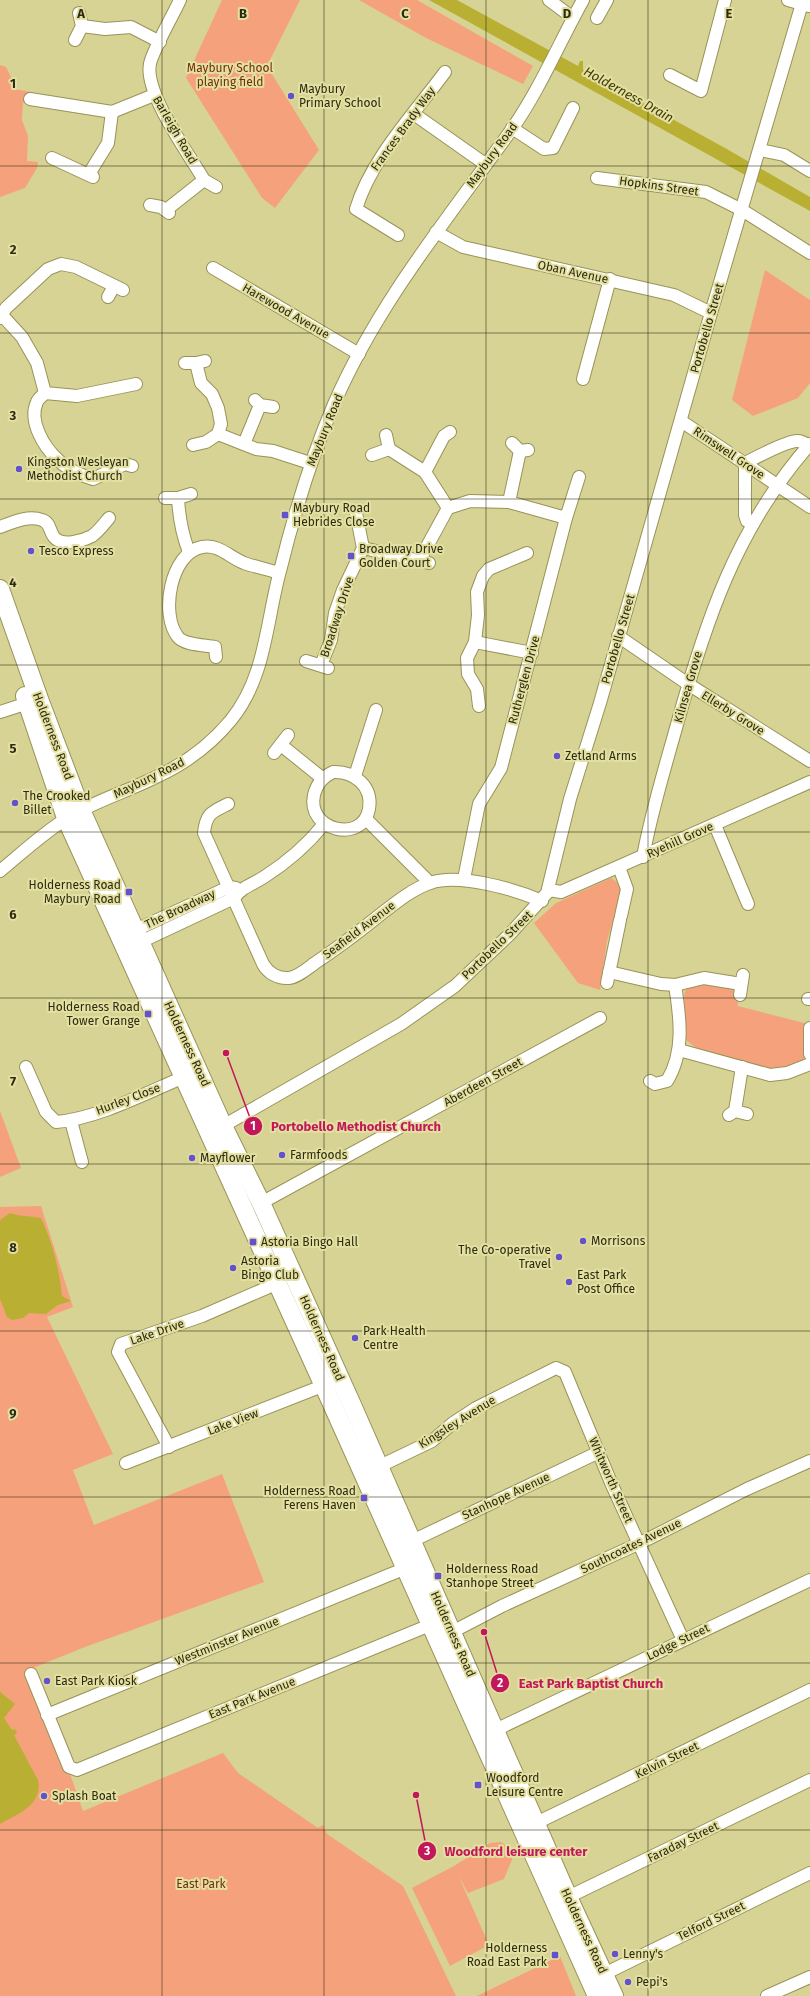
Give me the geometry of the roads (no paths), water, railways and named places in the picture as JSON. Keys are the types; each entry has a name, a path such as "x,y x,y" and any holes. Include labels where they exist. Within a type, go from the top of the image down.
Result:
{"highway":[{"name":"Holderness Road","path":"0,589 33,702"},
{"name":"Holderness Road","path":"0,623 33,702 74,814 130,940 184,1077 278,1283 380,1466 452,1632 488,1733"},
{"name":"Holderness Road","path":"130,940 261,1203 430,1625 488,1733 530,1826 597,1984 614,1996"}],"street":[{"name":"Barleigh Road","path":"180,0 150,61 148,76 154,95 204,180 216,187"},
{"path":"549,0 573,18"},
{"name":"Maybury Road","path":"0,871 74,814 160,776 189,758 210,741 230,721 245,700 257,676 269,629 279,573 310,463 334,403 359,354 396,291 436,232 512,128 543,75 583,0"},
{"path":"597,18 607,0"},
{"path":"670,75 701,91 725,0"},
{"path":"788,0 805,3"},
{"name":"Portobello Street","path":"223,1126 401,1024 449,990 510,934 542,901 549,890 570,799 681,421 711,313 805,3"},
{"path":"74,40 82,26 80,13"},
{"path":"82,26 105,29 131,27 160,42"},
{"name":"Frances Brady Way","path":"398,235 356,210 362,191 378,160 445,72"},
{"path":"38,97 112,112 154,95"},
{"path":"512,128 544,149 553,148 573,108"},
{"path":"52,158 91,176 108,143 112,112"},
{"path":"414,114 485,164"},
{"path":"758,156 784,155 810,171"},
{"name":"Hopkins Street","path":"597,178 706,192 742,210 810,253"},
{"path":"150,205 167,212 204,180"},
{"name":"Oban Avenue","path":"436,232 463,247 610,279 674,295 711,313"},
{"path":"45,393 37,363 22,337 1,316 6,308 48,269 61,264 76,267 119,288 108,297"},
{"name":"Harewood Avenue","path":"213,268 359,354"},
{"path":"583,379 610,279"},
{"path":"195,362 201,383 212,394 218,408 221,424 218,434 199,446"},
{"path":"45,393 77,396 114,384 136,384"},
{"path":"45,393 37,401 34,417 41,439 57,460 76,473 93,480 125,464 132,466"},
{"path":"244,444 257,402 273,407"},
{"name":"Rimswell Grove","path":"681,421 810,507"},
{"path":"424,472 443,432"},
{"path":"218,434 256,450 273,451 310,463"},
{"path":"386,435 389,449 424,472 448,508"},
{"name":"Kilnsea Grove","path":"643,857 650,820 688,684 722,585 753,524 777,485 809,445 796,440 745,463"},
{"path":"509,502 520,448"},
{"path":"372,455 389,449"},
{"path":"745,463 745,515 747,521 753,524"},
{"name":"Rutherglen Drive","path":"464,879 480,804 501,768 566,518 579,477"},
{"path":"165,498 178,498 191,494"},
{"path":"178,498 179,518 183,536 189,552"},
{"path":"354,519 363,548 424,562 448,508 470,501 509,502 566,518"},
{"path":"0,526 34,518 42,519 50,525 53,536 59,541 67,542 92,536 110,517"},
{"path":"216,657 215,647 182,640 177,636 172,622 168,599 172,580 189,552 202,547 222,550 243,563 279,573"},
{"name":"Broadway Drive","path":"306,661 325,666 335,613 343,590 363,548"},
{"path":"479,706 477,689 468,674 467,658 474,642 478,616 477,592 483,576 490,568 526,553"},
{"name":"Ellerby Grove","path":"618,636 688,684 810,761"},
{"path":"474,642 532,653"},
{"path":"0,712 33,702"},
{"path":"355,776 376,710"},
{"path":"281,744 322,778"},
{"path":"333,772 341,772 355,776 365,786 370,798 369,810 366,819 356,827 345,830 334,829 324,824 316,814 312,803 315,789 322,778 333,772"},
{"name":"Ryehill Grove","path":"549,890 560,892 643,857 810,782"},
{"path":"221,806 210,813 205,822 204,833 234,891"},
{"path":"366,819 430,883"},
{"name":"The Broadway","path":"130,940 264,877 296,853 316,835 324,824"},
{"path":"715,825 748,904"},
{"path":"619,867 627,889 608,978 675,985 704,978 741,985"},
{"name":"Seafield Avenue","path":"234,891 267,970 277,976 289,978 303,971 340,947 408,894 430,883 452,878 464,879 511,891 542,901"},
{"path":"658,1085 667,1080 672,1073 677,1061 679,1050 678,1003 675,985"},
{"name":"Aberdeen Street","path":"261,1203 600,1018"},
{"path":"810,1028 810,1054"},
{"path":"679,1050 770,1075 787,1073 810,1064"},
{"name":"Hurley Close","path":"26,1067 46,1112 56,1122 71,1121 126,1102 184,1077"},
{"path":"742,1067 732,1113 747,1114"},
{"path":"71,1121 82,1162"},
{"name":"Lake Drive","path":"169,1447 118,1352 121,1344 202,1316 278,1283"},
{"name":"Whitworth Street","path":"556,1368 564,1372 683,1640"},
{"name":"Kingsley Avenue","path":"380,1466 432,1441 453,1423 476,1408 556,1368"},
{"name":"Lake View","path":"126,1463 257,1413 332,1382"},
{"name":"Stanhope Avenue","path":"412,1541 599,1452"},
{"name":"Southcoates Avenue","path":"452,1632 502,1606 640,1544 747,1489 810,1462"},
{"name":"Westminster Avenue","path":"48,1715 406,1568"},
{"name":"Lodge Street","path":"488,1733 810,1580"},
{"name":"East Park Avenue","path":"48,1715 69,1767 77,1770 430,1625"},
{"path":"31,1674 48,1715"},
{"name":"Kelvin Street","path":"530,1826 810,1690"},
{"name":"Faraday Street","path":"562,1900 810,1780"},
{"name":"Telford Street","path":"597,1984 810,1872"},
{"path":"767,1996 810,1977"}],"place":[{"name":"Maybury Primary School","path":"291,96"},
{"name":"Kingston Wesleyan Methodist Church","path":"19,469"},
{"name":"Maybury Road Hebrides Close","path":"285,515"},
{"name":"Tesco Express","path":"31,551"},
{"name":"Broadway Drive Golden Court","path":"351,556"},
{"name":"Zetland Arms","path":"557,756"},
{"name":"The Crooked Billet","path":"15,803"},
{"name":"Holderness Road Maybury Road","path":"129,892"},
{"name":"Holderness Road Tower Grange","path":"148,1014"},
{"name":"Portobello Methodist Church","path":"226,1053"},
{"name":"Farmfoods","path":"282,1155"},
{"name":"Mayflower","path":"192,1158"},
{"name":"Morrisons","path":"583,1241"},
{"name":"Astoria Bingo Hall","path":"253,1242"},
{"name":"The Co-operative Travel","path":"559,1257"},
{"name":"Astoria Bingo Club","path":"233,1268"},
{"name":"East Park Post Office","path":"569,1282"},
{"name":"Park Health Centre","path":"355,1338"},
{"name":"Holderness Road Ferens Haven","path":"364,1498"},
{"name":"Holderness Road Stanhope Street","path":"438,1576"},
{"name":"East Park Baptist Church","path":"484,1632"},
{"name":"East Park Kiosk","path":"47,1681"},
{"name":"Woodford Leisure Centre","path":"478,1785"},
{"name":"Woodford leisure center","path":"416,1795"},
{"name":"Splash Boat","path":"44,1796"},
{"name":"Lenny's","path":"615,1954"},
{"name":"Holderness Road East Park","path":"555,1955"},
{"name":"Pepi's","path":"628,1982"}],"park label":[{"name":"Maybury School playing field","path":"230,75"},
{"name":"East Park","path":"201,1884"}],"water label":[{"name":"Holderness Drain","path":"629,94"}]}
